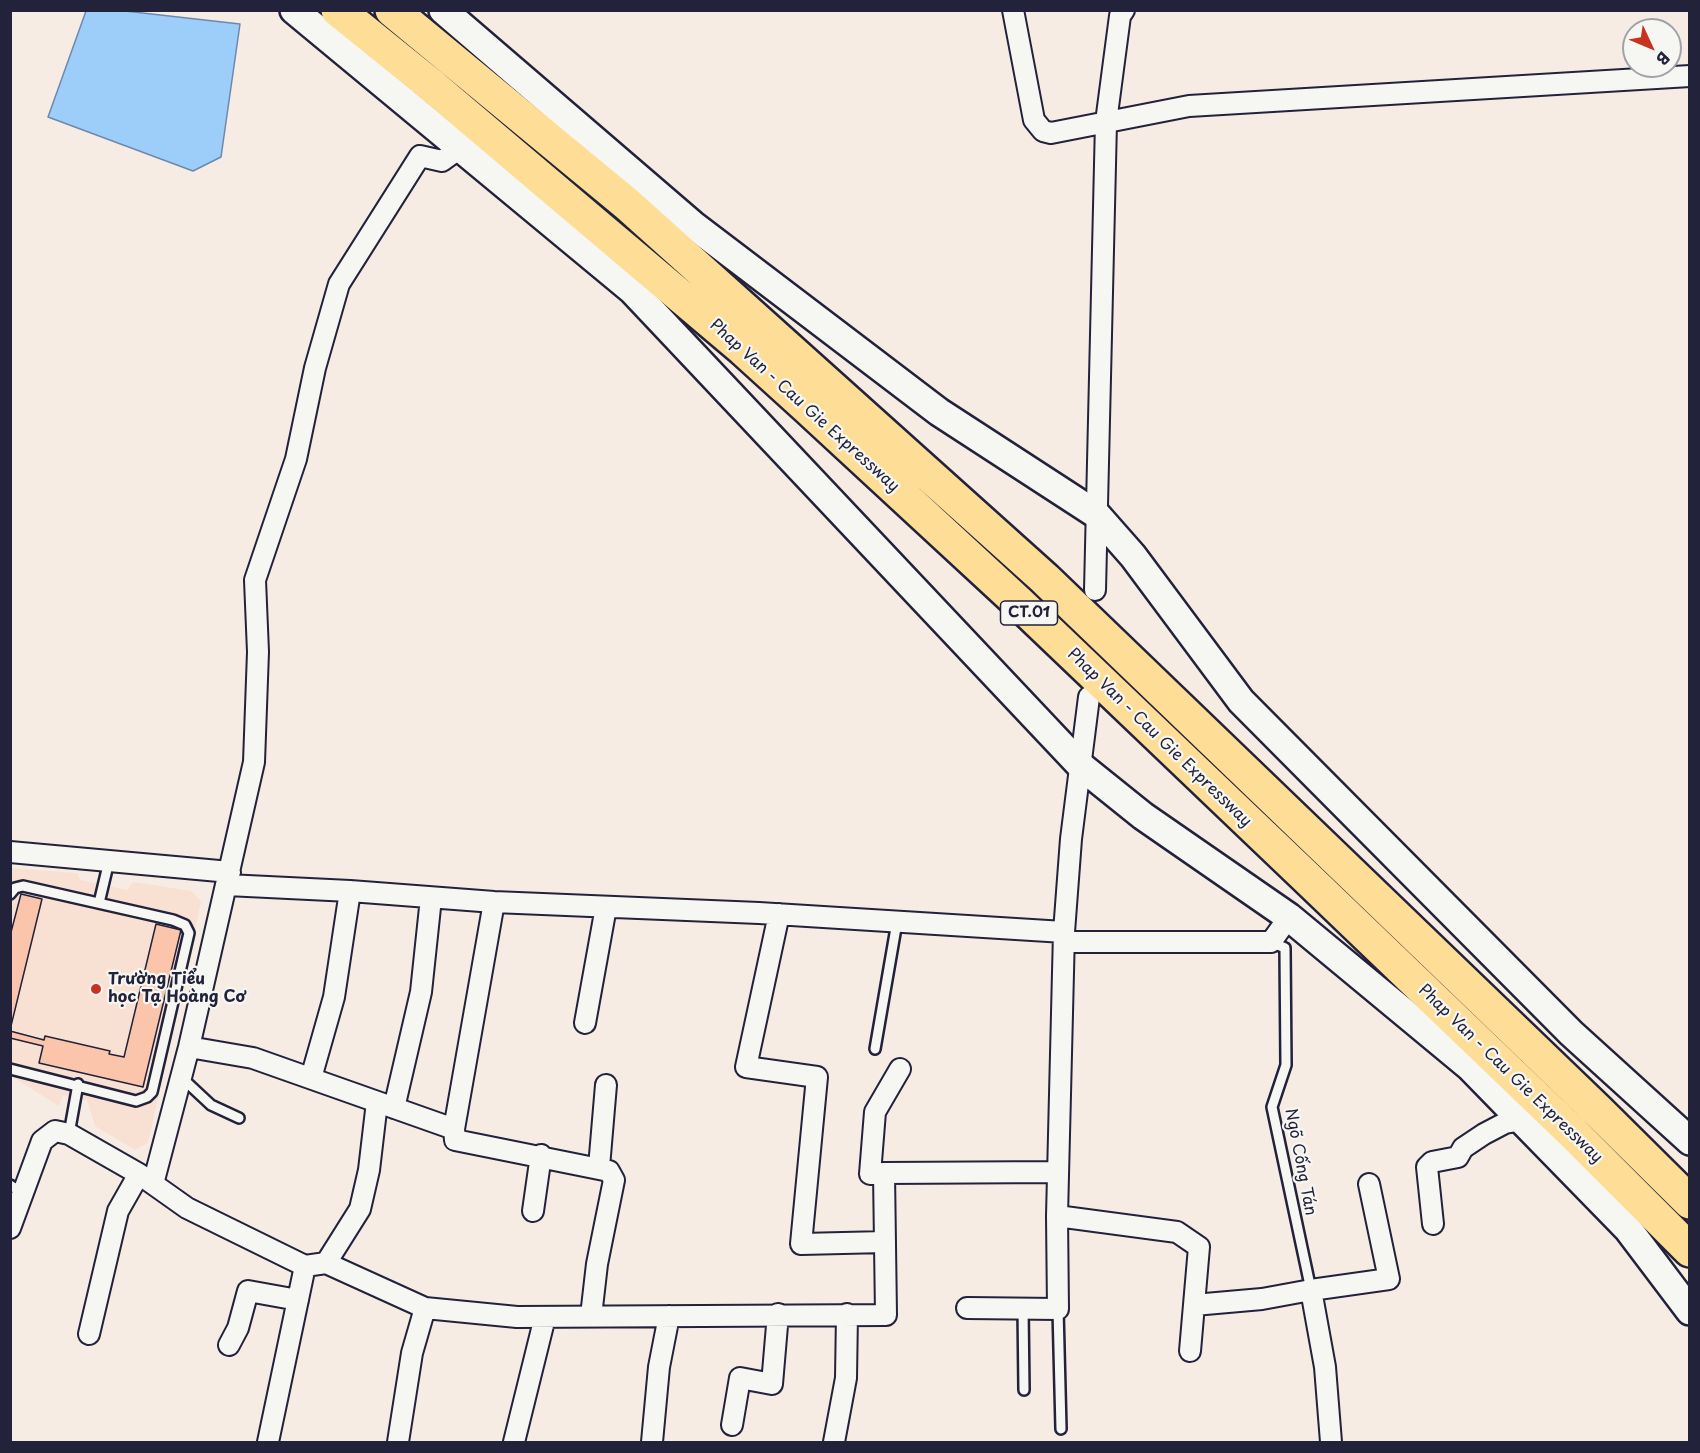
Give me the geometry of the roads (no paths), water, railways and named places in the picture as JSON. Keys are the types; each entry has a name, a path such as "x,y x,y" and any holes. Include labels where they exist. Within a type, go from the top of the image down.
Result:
{"highway":[{"name":"Phap Van - Cau Gie Expressway","path":"338,10 431,84 808,408 1019,603 1572,1132 1689,1250"},
{"name":"Phap Van - Cau Gie Expressway","path":"392,10 627,204 1045,579 1598,1111 1689,1202"}],"street":[{"path":"294,10 632,290 1082,767 1143,816 1289,917 1470,1067 1628,1229 1689,1311"},
{"path":"1012,10 1034,120 1038,127 1050,133 1189,106 1689,76"},
{"path":"1095,590 1106,123 1120,16 1125,10"},
{"path":"457,15 693,225 939,412 1096,514 1133,556 1241,701 1571,1033 1689,1141"},
{"path":"89,1334 118,1211 146,1179 189,1047 254,762 258,652 255,580 296,459 315,368 339,284 420,156 442,161 460,148"},
{"path":"967,1308 1058,1309 1057,1216 1064,937 1071,839 1082,767 1089,697"},
{"path":"10,852 109,861 228,879 350,891 494,902 779,914 1064,937 1271,942 1289,917"},
{"path":"311,1078 333,997 350,891"},
{"path":"326,1263 360,1209 386,1105 421,992 431,897"},
{"path":"494,902 454,1129 455,1140 542,1155 609,1171 614,1180 597,1264 591,1316"},
{"path":"585,1023 606,907"},
{"path":"779,914 746,1067 817,1077 801,1244 885,1242"},
{"path":"189,1047 253,1058 454,1129"},
{"path":"900,1069 875,1112 870,1174 1059,1172"},
{"path":"599,1167 606,1085"},
{"path":"1433,1224 1427,1167 1432,1162 1458,1157 1463,1148 1484,1134 1505,1124 1522,1120"},
{"path":"10,1228 17,1189 42,1141 55,1131 69,1134 146,1179 187,1208 305,1266 326,1263 425,1308 517,1317 886,1315 884,1173"},
{"path":"533,1210 542,1155"},
{"path":"1194,1305 1262,1299 1389,1279 1369,1184"},
{"path":"1057,1216 1177,1232 1199,1247 1190,1352"},
{"path":"268,1443 305,1266"},
{"path":"1311,1290 1325,1367 1331,1443"},
{"path":"229,1345 238,1328 248,1292 298,1300"},
{"path":"398,1443 412,1353 425,1308"},
{"path":"732,1425 740,1378 772,1384 778,1314"},
{"path":"834,1443 846,1378 847,1314"},
{"path":"652,1443 659,1367 669,1316"},
{"path":"514,1443 545,1317"}],"lane":[{"path":"99,903 109,861"},
{"path":"10,894 15,888 23,886 173,920 185,924 189,933 152,1092 142,1101 10,1069"},
{"path":"875,1050 897,922"},
{"name":"Ngõ Cống Tán","path":"1271,942 1285,948 1286,1065 1272,1107 1311,1290"},
{"path":"181,1077 211,1105 239,1118"},
{"path":"69,1134 78,1084"},
{"path":"1023,1308 1024,1390"},
{"path":"1058,1309 1061,1429"}],"water":[{"path":"86,11 125,11 240,24 221,157 193,171 48,117"}],"place":[{"name":"Trường Tiểu học Tạ Hoàng Cơ","path":"96,989"}]}
